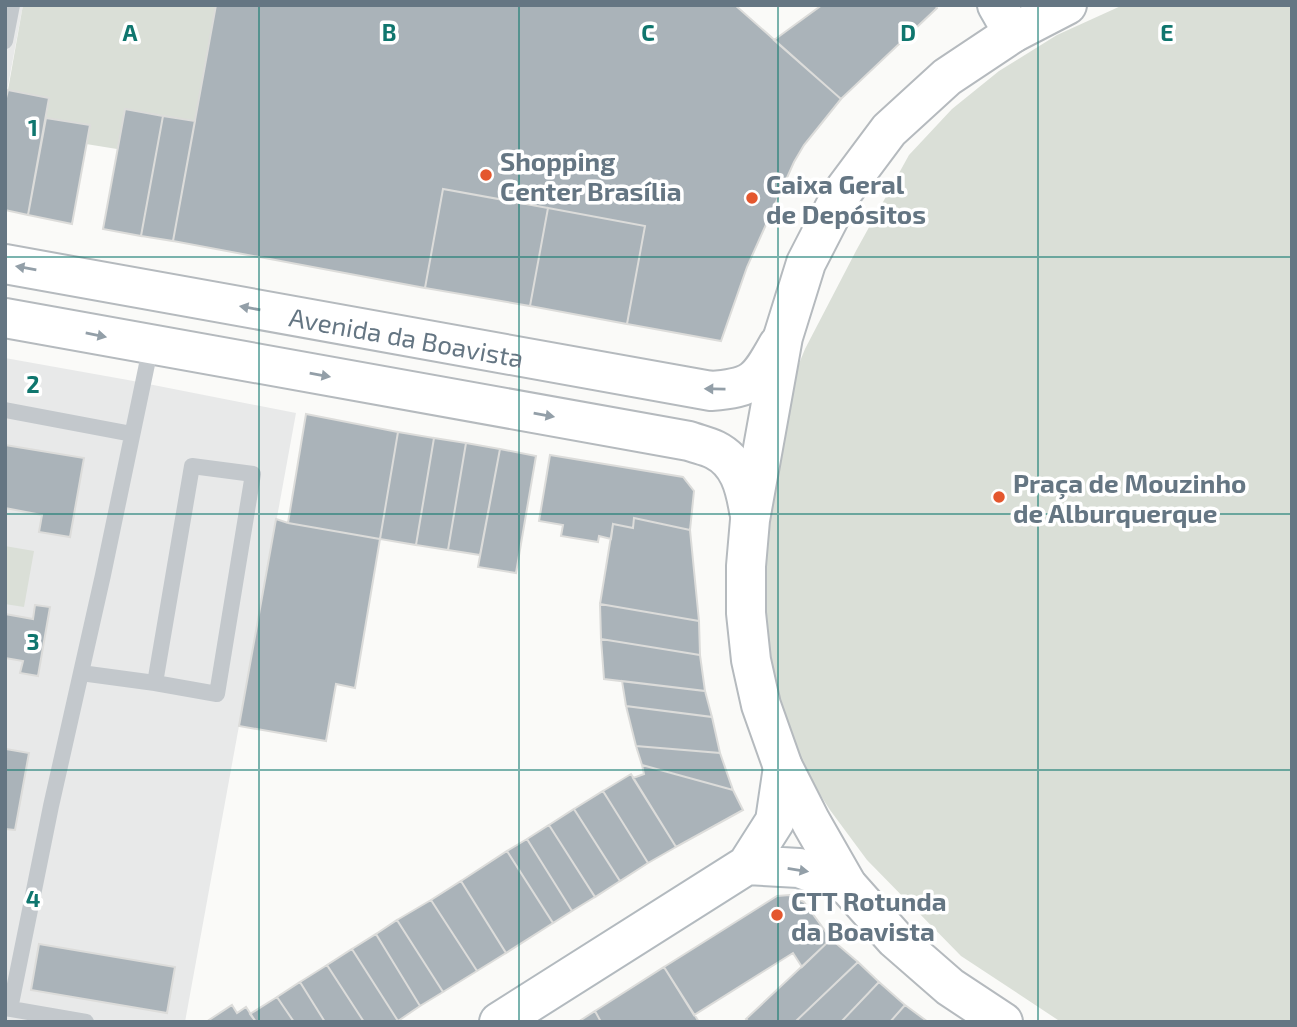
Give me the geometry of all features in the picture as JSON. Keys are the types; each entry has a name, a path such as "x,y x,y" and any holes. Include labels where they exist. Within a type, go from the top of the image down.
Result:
{"main road":[{"path":"1003,1022 950,987 895,939 847,884 811,822 783,767 761,705 751,660 746,566 750,520 783,337 806,262 842,193 889,130 1005,19 1067,5"},
{"name":"Avenida da Boavista","path":"5,264 711,391 733,389 751,383 765,368 783,337"},
{"name":"Avenida da Boavista","path":"5,318 689,440 716,450 734,464 745,489 750,520"},
{"path":"499,1022 747,865 775,821 783,767"},
{"path":"747,865 799,869 847,884"}],"lane":[{"path":"5,41 12,5"},
{"path":"86,1022 8,1009 151,345"},
{"path":"5,410 132,434"},
{"path":"81,673 217,694 253,474 192,466 155,683"}],"shaded area":[{"path":"5,5 23,5 5,102"},
{"path":"23,5 216,5 195,121 125,109 117,149 86,144 89,125 46,118 49,98 8,90"},
{"name":"Praça de Mouzinho de Alburquerque","path":"1123,5 1292,5 1292,1022 1061,1022 961,956 867,860 830,810 770,717 757,639 769,505 785,398 805,349 909,155 952,109 999,71 1057,35"},
{"path":"5,358 296,413 185,1022 5,1022"},
{"path":"5,546 34,551 24,607 5,604"}],"building":[{"name":"Shopping Center Brasília","path":"216,5 735,5 841,99 804,145 794,162 747,267 721,341 627,324 645,226 548,208 443,189 425,288 173,241"},
{"path":"822,5 935,5 937,8 841,99 774,40"},
{"path":"8,90 49,98 28,215 5,210 5,102"},
{"path":"125,109 163,116 141,236 103,229"},
{"path":"163,116 195,121 173,241 141,236"},
{"path":"46,118 90,125 72,224 28,215"},
{"path":"443,189 548,208 530,306 425,288"},
{"path":"548,208 645,226 627,324 530,306"},
{"path":"306,414 398,432 380,539 288,523"},
{"path":"398,432 434,438 416,545 380,539"},
{"path":"434,438 466,443 448,550 416,545"},
{"path":"466,443 500,449 480,555 448,550"},
{"path":"5,445 84,458 70,537 39,532 42,515 5,508"},
{"path":"500,449 536,456 516,573 478,567"},
{"path":"550,455 683,477 694,491 690,530 634,518 633,528 613,524 611,539 599,536 598,542 561,536 563,525 539,521"},
{"path":"634,518 690,530 699,621 600,604 613,524 633,528"},
{"path":"276,519 380,539 355,688 336,684 326,741 239,726"},
{"path":"600,604 699,621 700,655 601,639"},
{"path":"35,605 50,607 38,676 20,673 23,661 5,658 5,614 33,619"},
{"path":"601,639 700,655 705,691 604,679"},
{"path":"622,681 705,691 712,717 626,706"},
{"path":"626,706 712,717 720,753 636,746"},
{"path":"636,746 720,753 733,790 642,765"},
{"path":"6,749 29,753 15,830 5,829"},
{"path":"642,765 733,790 743,810 676,847 633,778 644,774"},
{"path":"631,774 676,847 648,863 603,791"},
{"path":"603,791 648,863 620,881 574,809"},
{"path":"574,809 620,881 595,897 549,825"},
{"path":"549,825 595,897 572,911 527,839"},
{"path":"527,839 572,911 553,923 507,851"},
{"path":"507,851 553,923 506,953 461,881"},
{"path":"461,881 506,953 477,971 431,900"},
{"path":"790,895 804,902 831,939 802,967 793,953 694,1015 664,967 777,896"},
{"path":"431,900 477,971 443,992 397,920"},
{"path":"397,920 443,992 420,1006 376,934"},
{"path":"376,934 420,1006 398,1021 352,949"},
{"path":"831,939 858,962 795,1022 749,1022 746,1019"},
{"path":"39,944 175,967 167,1013 31,990"},
{"path":"352,949 397,1022 364,1022 327,965"},
{"path":"858,962 879,982 841,1022 795,1022"},
{"path":"327,965 364,1022 325,1022 300,982"},
{"path":"664,967 699,1022 601,1022 595,1011"},
{"path":"300,982 325,1022 294,1022 277,997"},
{"path":"879,982 905,1005 890,1022 841,1022"},
{"path":"277,997 294,1022 256,1022 250,1014"},
{"path":"232,1005 237,1013 246,1007 256,1022 206,1022"},
{"path":"905,1005 928,1022 890,1022"},
{"path":"595,1011 601,1022 578,1022"}],"place":[{"name":"Shopping Center Brasília","path":"486,175"},
{"name":"Caixa Geral de Depósitos","path":"752,198"},
{"name":"Praça de Mouzinho de Alburquerque","path":"999,497"},
{"name":"CTT Rotunda da Boavista","path":"777,915"}]}
